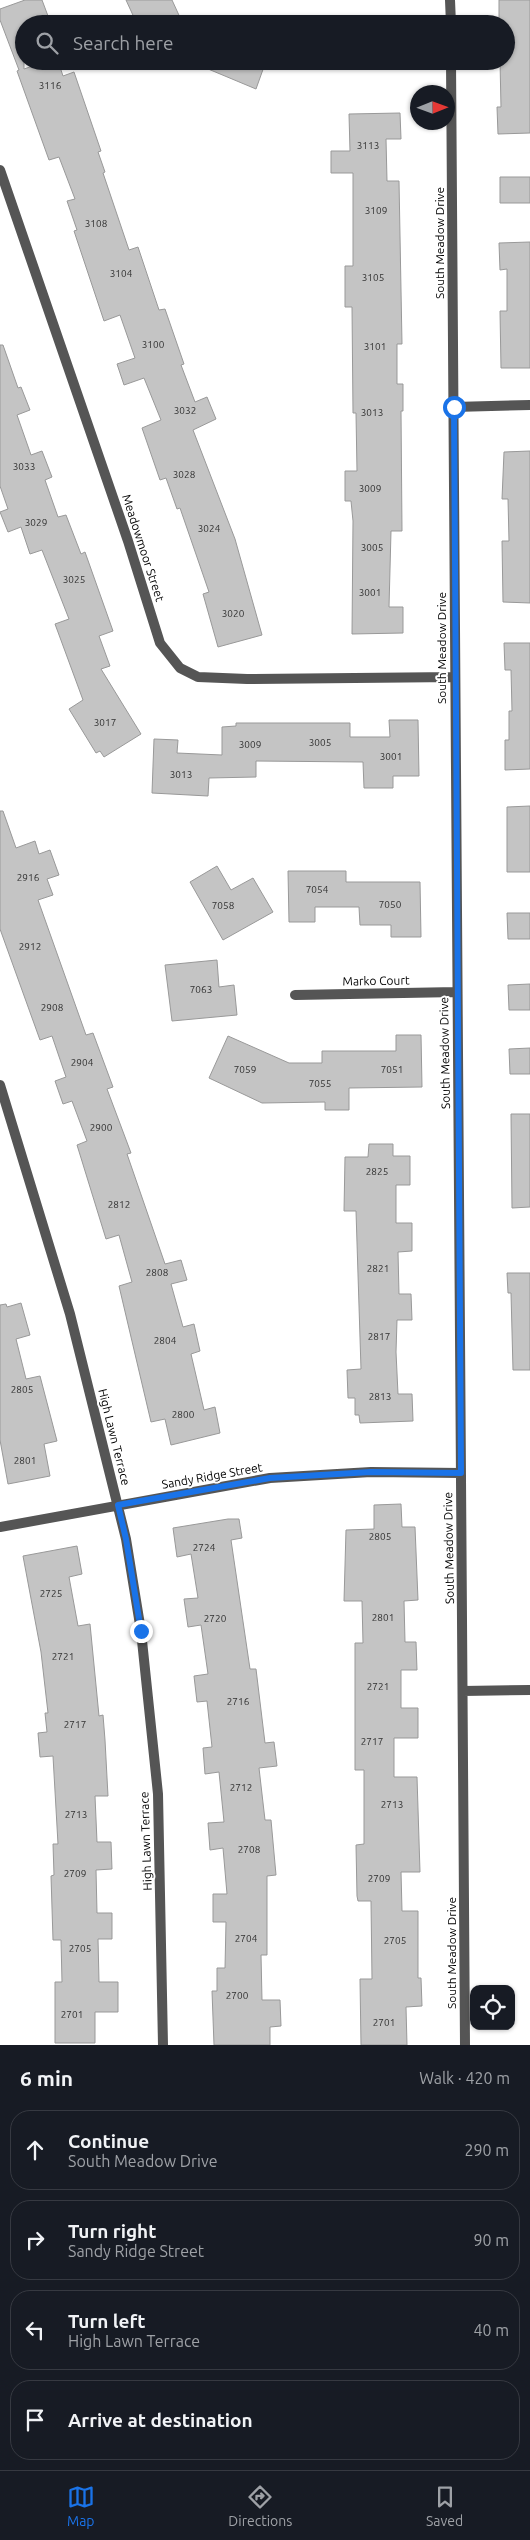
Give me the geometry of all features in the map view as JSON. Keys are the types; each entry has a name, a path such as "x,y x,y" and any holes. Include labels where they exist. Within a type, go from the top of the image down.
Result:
{"street":[{"path":"450,0 451,15"},
{"name":"South Meadow Drive","path":"451,70 465,2045"},
{"name":"Meadowmoor Street","path":"0,170 125,532 160,642 180,668 198,677 247,679 455,677"},
{"path":"454,407 530,406"},
{"name":"Marko Court","path":"295,995 457,992"},
{"name":"High Lawn Terrace","path":"0,1085 70,1314 126,1539 141,1631 158,1794 163,2045"},
{"name":"Sandy Ridge Street","path":"0,1528 270,1478 371,1472 461,1473"},
{"path":"463,1691 530,1690"}],"building":[{"path":"25,0 42,0 48,15 15,15 15,59 0,20 0,9"},
{"path":"126,0 172,0 179,15 133,15"},
{"path":"499,0 530,0 530,133 498,134 497,107 501,107 500,70 515,70 515,15 499,15"},
{"path":"61,70 63,76 74,72 101,151 98,152 105,172 103,173 129,250 138,247 159,310 165,309 184,364 181,365 195,402 207,397 216,419 193,430 235,539 262,635 218,647 203,594 209,592 180,508 177,509 166,478 160,480 142,428 161,420 144,378 124,385 117,364 135,358 120,315 104,321 74,231 77,230 67,201 75,199 59,157 49,160 17,71"},
{"path":"211,70 263,70 256,89"},
{"path":"400,113 401,139 386,139 387,181 399,181 402,344 397,344 397,384 403,384 403,411 401,411 402,531 391,531 389,607 403,607 403,633 352,634 353,521 351,501 345,501 345,471 357,471 356,413 353,413 352,307 345,307 345,266 353,266 353,173 331,173 331,151 350,151 349,114"},
{"path":"500,177 530,177 530,203 500,203"},
{"path":"530,242 530,368 501,368 500,311 507,311 507,269 500,270 499,243"},
{"path":"0,345 3,345 18,388 21,387 30,410 17,415 31,455 42,451 52,477 45,480 58,517 66,515 81,554 85,552 113,631 99,636 110,666 101,669 141,734 104,757 100,751 96,753 69,709 83,700 55,624 69,619 42,550 30,554 21,527 8,532 0,512 8,509 0,486"},
{"path":"530,451 530,603 503,602 502,541 509,541 508,499 502,499 504,452"},
{"path":"504,643 530,643 530,769 505,770 505,740 509,740 509,711 512,711 511,670 505,670"},
{"path":"389,720 418,720 419,776 393,776 393,788 364,788 363,762 256,761 256,777 209,778 208,796 152,793 154,739 178,740 177,753 222,755 222,727 236,726 236,723 350,723 350,737 390,737"},
{"path":"530,806 530,872 507,872 507,807"},
{"path":"0,811 3,811 16,848 35,841 39,854 50,850 59,875 47,879 53,895 38,900 86,1035 93,1033 113,1087 107,1089 131,1153 127,1154 165,1264 181,1260 187,1280 171,1284 183,1327 194,1324 200,1351 191,1354 204,1410 215,1407 220,1433 171,1445 165,1419 151,1422 119,1286 132,1282 119,1235 106,1239 77,1145 87,1141 72,1101 63,1104 55,1081 66,1077 52,1036 40,1040 0,929"},
{"path":"217,866 231,890 253,878 273,912 223,940 190,882"},
{"path":"288,871 346,871 346,882 420,882 421,937 391,937 391,925 360,925 359,907 315,907 315,922 289,922"},
{"path":"507,913 530,913 530,939 508,939"},
{"path":"217,960 219,987 234,985 237,1015 172,1021 165,965"},
{"path":"530,984 530,1010 509,1010 508,985"},
{"path":"396,1035 421,1035 422,1087 349,1088 349,1110 325,1110 325,1102 262,1103 209,1078 228,1036 289,1063 322,1063 322,1051 396,1051"},
{"path":"530,1048 530,1074 510,1074 509,1049"},
{"path":"511,1114 530,1114 530,1207 512,1208"},
{"path":"369,1144 393,1144 393,1156 410,1156 410,1185 396,1185 396,1223 412,1223 412,1251 398,1252 399,1294 411,1294 412,1320 397,1320 396,1352 398,1394 412,1394 413,1421 360,1423 359,1415 355,1415 355,1398 348,1398 347,1370 361,1369 356,1211 344,1211 345,1157 368,1157"},
{"path":"507,1273 530,1273 530,1370 513,1370 511,1293 508,1293"},
{"path":"21,1303 30,1335 16,1339 26,1379 40,1376 57,1441 44,1444 50,1476 8,1484 0,1440 0,1305 6,1304 7,1307"},
{"path":"401,1504 402,1527 415,1527 418,1600 404,1601 405,1642 416,1642 417,1670 401,1670 401,1708 418,1708 418,1738 394,1738 394,1777 417,1777 420,1872 401,1872 402,1911 418,1911 418,1978 421,1978 422,2006 406,2007 407,2045 361,2045 360,1979 372,1979 371,1901 358,1901 357,1896 356,1845 364,1844 364,1770 355,1770 355,1643 363,1643 362,1601 344,1601 346,1530 374,1529 374,1505"},
{"path":"239,1519 242,1538 231,1540 250,1669 256,1669 265,1743 274,1742 277,1766 259,1768 265,1820 271,1820 276,1875 267,1876 267,1955 261,1955 262,2000 280,2000 281,2026 270,2027 270,2045 214,2045 212,1991 217,1991 217,1968 225,1968 226,1922 213,1922 213,1894 227,1894 223,1848 210,1850 208,1823 224,1822 219,1772 205,1774 203,1748 212,1747 207,1701 197,1702 194,1676 208,1674 201,1625 188,1627 184,1599 198,1598 191,1554 177,1557 173,1528"},
{"path":"77,1546 82,1574 69,1577 78,1626 90,1624 99,1716 103,1715 105,1740 108,1796 95,1796 97,1842 111,1842 112,1869 96,1870 97,1913 112,1913 112,1939 98,1939 99,1982 118,1982 118,2012 95,2012 95,2043 55,2043 55,1982 62,1982 61,1940 53,1940 51,1876 54,1875 53,1844 58,1844 53,1756 40,1757 38,1733 47,1732 45,1713 48,1713 41,1652 23,1556"}],"route":[{"path":"141,1631 126,1539 118,1505 270,1478 371,1472 461,1473 454,407"}]}
